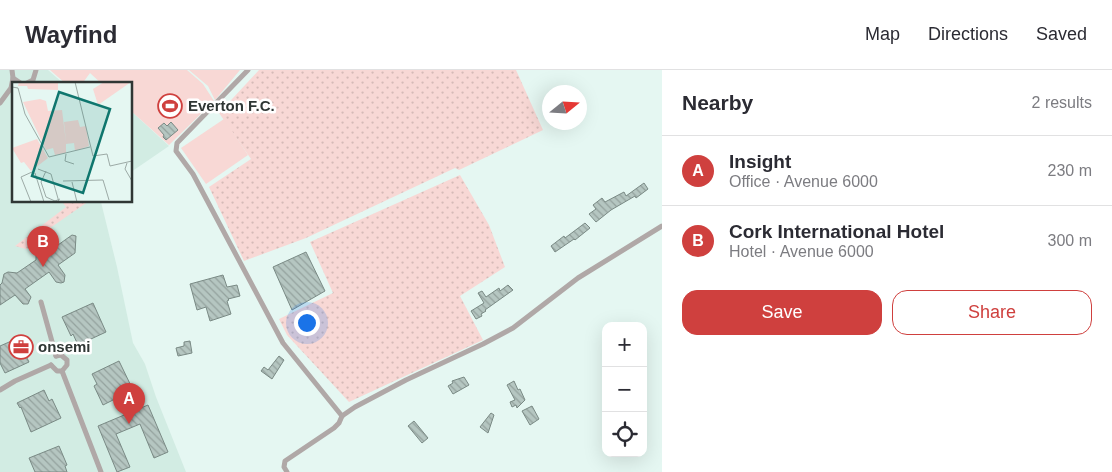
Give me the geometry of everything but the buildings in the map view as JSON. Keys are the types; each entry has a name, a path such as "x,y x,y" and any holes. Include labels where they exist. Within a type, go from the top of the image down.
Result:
{"street":[{"path":"12,70 12,82"},
{"path":"29,82 33,80 36,70"},
{"path":"248,70 177,143 176,148 193,174 283,343 342,416"},
{"path":"13,78 21,82"},
{"path":"0,103 11,88 12,83"},
{"path":"0,103 12,94"},
{"path":"287,472 284,467 284,461 334,428 342,416 355,406 478,347 513,328 578,278 662,226"},
{"path":"41,302 56,356"},
{"path":"51,366 52,360 56,356 61,355 67,360 67,365 62,371"},
{"path":"51,366 57,371 62,371"},
{"path":"0,390 25,376 51,366"},
{"path":"62,371 102,472"}],"shaded area":[{"path":"0,70 48,70 62,82 12,82 12,202 101,202 133,343 145,364 186,472 0,472"},
{"name":"Everton F.C.","path":"50,70 187,70 203,84 214,101 169,145 132,112 132,82 100,82 90,73 83,82 64,82"},
{"path":"189,70 240,70 215,100 208,86"},
{"path":"259,70 516,70 543,130 459,170 455,168 306,238 244,261 209,187 251,159 219,113"},
{"path":"132,112 169,146 132,171"},
{"path":"224,119 248,155 206,184 181,148"},
{"path":"460,175 489,225 505,267 460,296 483,340 349,402 287,335 279,319 333,293 310,242"},
{"path":"88,202 27,244 29,248 15,246 66,207 63,203"}],"place":[{"name":"Everton F.C.","path":"170,106"},
{"name":"Cork International Hotel","path":"43,267"},
{"name":"onsemi","path":"21,347"},
{"name":"Insight","path":"129,424"}]}
